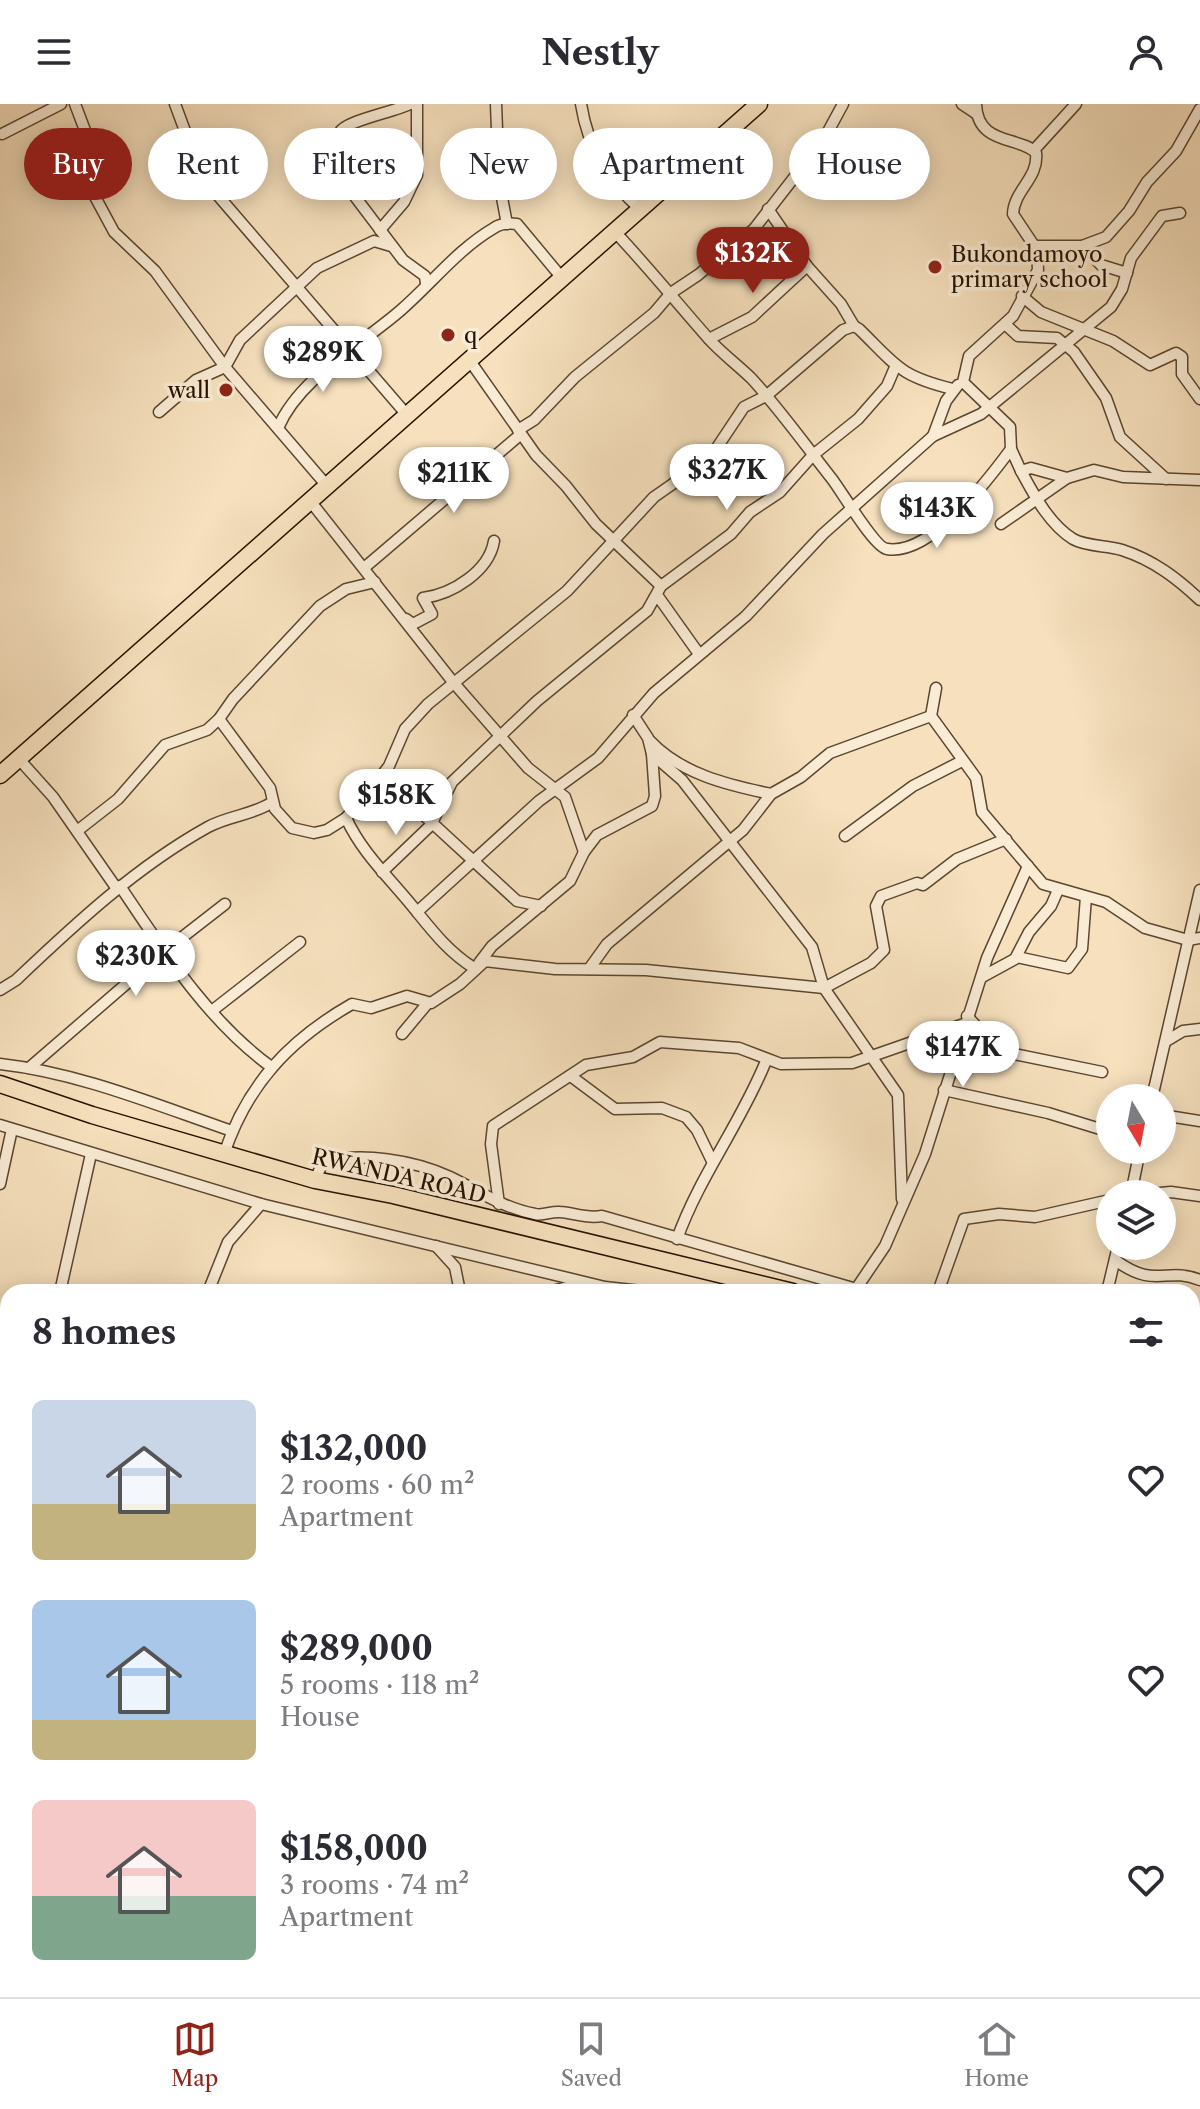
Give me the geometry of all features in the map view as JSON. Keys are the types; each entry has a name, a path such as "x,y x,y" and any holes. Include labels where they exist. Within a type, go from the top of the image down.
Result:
{"main road":[{"path":"0,775 759,104"},
{"name":"RWANDA ROAD","path":"0,1084 315,1180 393,1195 760,1284"}],"street":[{"path":"2,134 61,104"},
{"path":"75,104 97,162 86,180 108,225 155,271 225,367 328,487"},
{"path":"175,104 202,177 295,288 354,349 407,415"},
{"path":"410,104 380,117 349,122 341,130 345,183 391,246 426,280"},
{"path":"365,244 404,202 417,175 417,104"},
{"path":"496,104 499,182 507,224"},
{"path":"581,104 603,169 621,192 641,210"},
{"path":"364,568 534,420 575,377 654,313 671,293 749,234 824,139 843,104"},
{"path":"962,104 976,109 999,138 1034,150"},
{"path":"933,436 953,389 963,382 969,356 1005,324 1040,263 1035,246 1013,214 1017,196 1035,170 1034,150 1076,104"},
{"path":"1035,246 1082,246 1106,237 1119,224 1147,182 1176,151 1200,109"},
{"path":"768,209 807,266 841,304 854,326 896,365 920,380 953,389"},
{"path":"417,912 556,787 598,758 633,715 746,616 823,534 933,436 974,418 1111,307 1131,258 1162,216 1180,213"},
{"path":"278,428 285,412 313,380 354,349 426,280 437,276 468,246 498,225 520,226 562,278"},
{"path":"616,233 709,339 766,396 855,508 875,542 883,549 899,549 918,543 970,499 1011,449"},
{"path":"159,412 196,380 225,367 240,340 317,268 374,241 391,246"},
{"path":"1082,246 1101,265 1127,273"},
{"path":"709,339 752,317 807,266"},
{"path":"1022,296 1041,312 1113,341 1150,365 1176,353 1182,357 1182,374 1200,399"},
{"path":"1005,324 1018,336 1057,338 1080,359 1106,398 1120,437 1168,481"},
{"path":"219,719 270,788 271,803 290,827 314,833 327,830 346,818 389,766 406,726 453,682 567,591 666,486 710,458 744,407 766,396 843,330 854,326"},
{"path":"470,361 519,432 659,591 699,654"},
{"path":"382,872 434,821 452,782 537,701 647,611 659,591 731,534 750,512 785,487 813,455 870,407 887,386 896,365"},
{"path":"963,382 1010,427 1011,449 1036,501 1071,538 1123,550 1142,558 1172,574 1200,600"},
{"path":"1021,471 1031,468 1067,478"},
{"path":"1001,524 1067,478 1094,470 1168,481 1200,480"},
{"path":"311,502 453,682 528,768 556,787 569,803 584,852"},
{"path":"399,613 413,624 432,614 423,598 440,594 482,568 490,558 494,541"},
{"path":"77,831 118,799 165,745 207,730 219,719 233,699 320,606 346,589 375,582"},
{"path":"936,688 931,716 976,778 982,812 1043,884 1111,905 1145,928 1188,940 1200,938"},
{"path":"633,715 648,738 672,761 694,772 771,794"},
{"path":"589,969 607,944 731,841 771,794 801,777 830,753 931,716"},
{"path":"402,1034 427,1004 456,988 492,946 570,881 584,852 603,831 652,806 655,796 648,738"},
{"path":"652,754 682,780 812,947 824,988 900,1104 902,1199"},
{"path":"18,758 53,797 162,953 213,1010 270,1066"},
{"path":"845,836 913,786 962,761"},
{"path":"376,783 397,781 417,809 434,821 517,901 526,906 541,906"},
{"path":"0,990 16,980 118,888 211,825 271,803"},
{"path":"346,818 357,843 455,955 477,966 500,961 555,969 646,970 824,988 871,963 884,950 876,906 881,896 909,885 923,885 957,859 1006,839"},
{"path":"859,1284 885,1246 902,1199 925,1154 991,946 1028,866"},
{"path":"982,977 1017,957 1029,932 1050,909 1058,890"},
{"path":"1156,1084 1199,895"},
{"path":"1017,957 1068,968 1082,949 1086,897"},
{"path":"29,1068 162,953 225,904"},
{"path":"213,1010 300,942"},
{"path":"224,1154 247,1097 270,1066 352,1004 371,1008 411,996 427,1004"},
{"path":"499,1204 491,1144 493,1126 555,1083 572,1077 593,1062 633,1057 665,1041 739,1048 766,1061 790,1064 852,1063 872,1059 966,1020"},
{"path":"966,1020 999,1051 1013,1057 1102,1072"},
{"path":"1168,1040 1183,1031 1200,1029"},
{"path":"677,1239 712,1161 752,1095 766,1061"},
{"path":"0,1064 110,1088 232,1131"},
{"path":"572,1077 615,1109 662,1108 686,1117 697,1130 712,1161"},
{"path":"944,1090 1048,1113 1096,1128"},
{"path":"1176,1117 1200,1121"},
{"path":"0,1125 261,1204 596,1284"},
{"path":"0,1184 12,1129"},
{"path":"62,1284 91,1154"},
{"path":"315,1180 317,1168 332,1159 403,1163 437,1171 499,1204 540,1215 558,1212 587,1219 602,1216 834,1284"},
{"path":"1176,1193 1200,1196"},
{"path":"941,1284 964,1219 999,1214 1035,1217 1096,1203"},
{"path":"211,1284 228,1242 261,1204"},
{"path":"433,1244 455,1267 458,1284"},
{"path":"1109,1284 1115,1260 1143,1277 1189,1276 1200,1280"},
{"path":"576,1284 583,1282"}],"place":[{"name":"Bukondamoyo primary school","path":"935,267"},
{"name":"q","path":"448,335"},
{"name":"wall","path":"226,390"}]}
